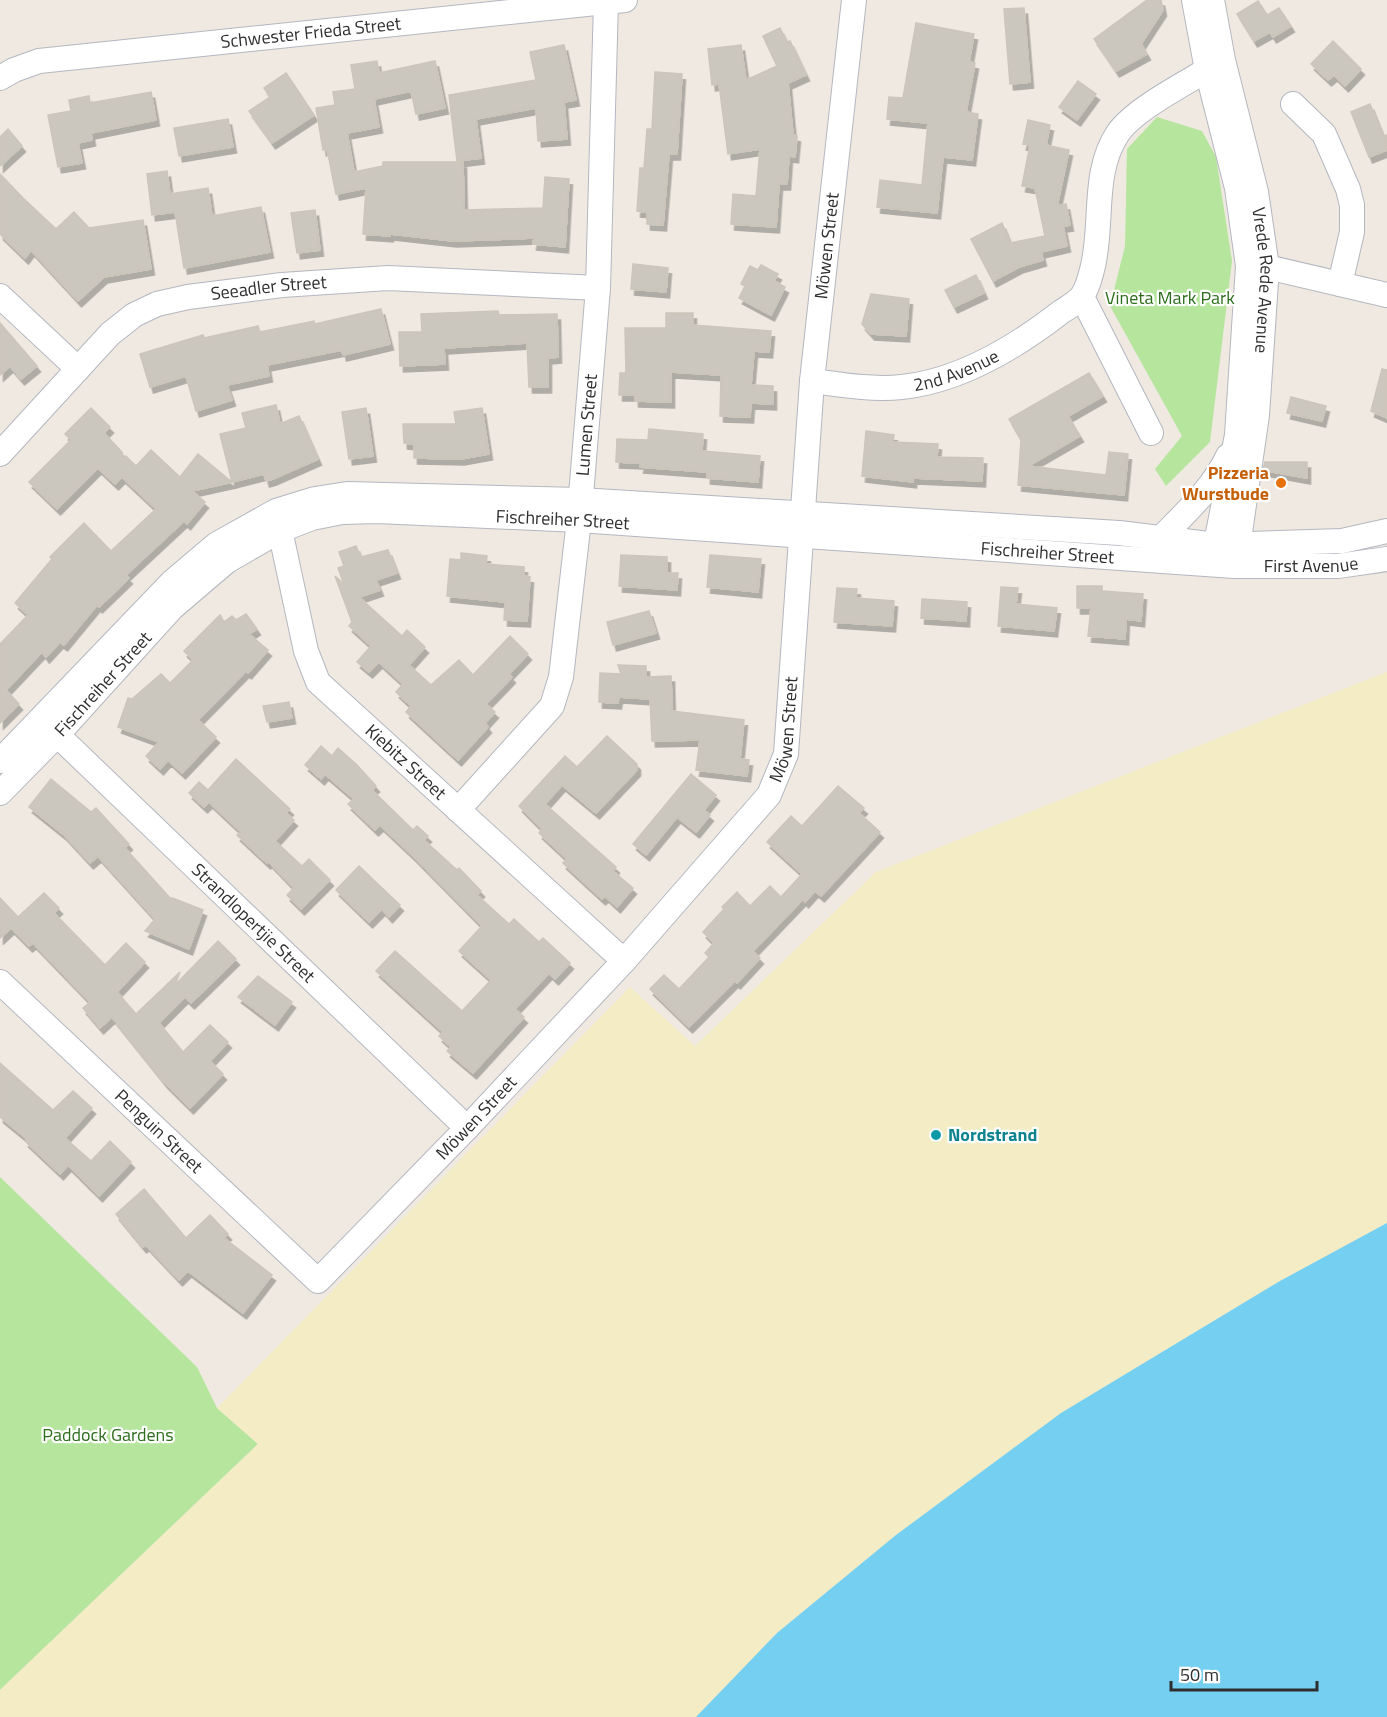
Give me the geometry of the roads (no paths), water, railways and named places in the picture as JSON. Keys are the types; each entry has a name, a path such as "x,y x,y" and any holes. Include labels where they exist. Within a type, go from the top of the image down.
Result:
{"street":[{"name":"Möwen Street","path":"318,1281 467,1128 624,961 769,795 778,775 786,754 812,381 854,0"},
{"name":"Vrede Rede Avenue","path":"1194,0 1207,70 1258,267 1237,435 1226,556"},
{"name":"Vrede Rede Avenue","path":"1212,0 1223,60 1256,192 1258,267 1257,415 1226,556"},
{"name":"Schwester Frieda Street","path":"0,78 39,61 616,1"},
{"name":"Lumen Street","path":"458,810 552,706 561,677 580,510 616,1"},
{"path":"1151,433 1082,297 1092,270 1098,237 1098,199 1114,140 1126,124 1207,70"},
{"path":"1293,104 1324,134 1348,189 1352,205 1352,232 1340,284"},
{"path":"1258,267 1387,295"},
{"name":"Seeadler Street","path":"0,454 110,334 134,315 157,304 188,297 282,285 388,278 597,288"},
{"path":"0,296 78,369"},
{"name":"2nd Avenue","path":"812,381 866,389 904,387 945,378 985,361 1035,332 1082,297"},
{"path":"1162,537 1200,499 1213,482 1237,435"},
{"name":"Fischreiher Street","path":"0,761 49,727 172,608 278,520 312,518 342,512 580,510 1226,556"},
{"name":"Kiebitz Street","path":"278,520 306,651 318,682 624,961"},
{"name":"Fischreiher Street","path":"801,524 1162,537 1226,556"},
{"name":"First Avenue","path":"1226,556 1342,541 1387,531"},
{"name":"First Avenue","path":"1226,556 1338,566 1387,559"},
{"name":"Fischreiher Street","path":"0,793 49,727"},
{"name":"Strandlopertjie Street","path":"49,727 467,1128"},
{"name":"Penguin Street","path":"0,982 318,1281"}],"water":[{"path":"1387,1223 1387,1717 696,1717 777,1633 896,1535 1061,1413 1280,1281"}],"place":[{"name":"Pizzeria Wurstbude","path":"1281,483"},
{"name":"Nordstrand","path":"936,1135"}],"park label":[{"name":"Vineta Mark Park","path":"1170,298"},
{"name":"Paddock Gardens","path":"108,1435"}]}
